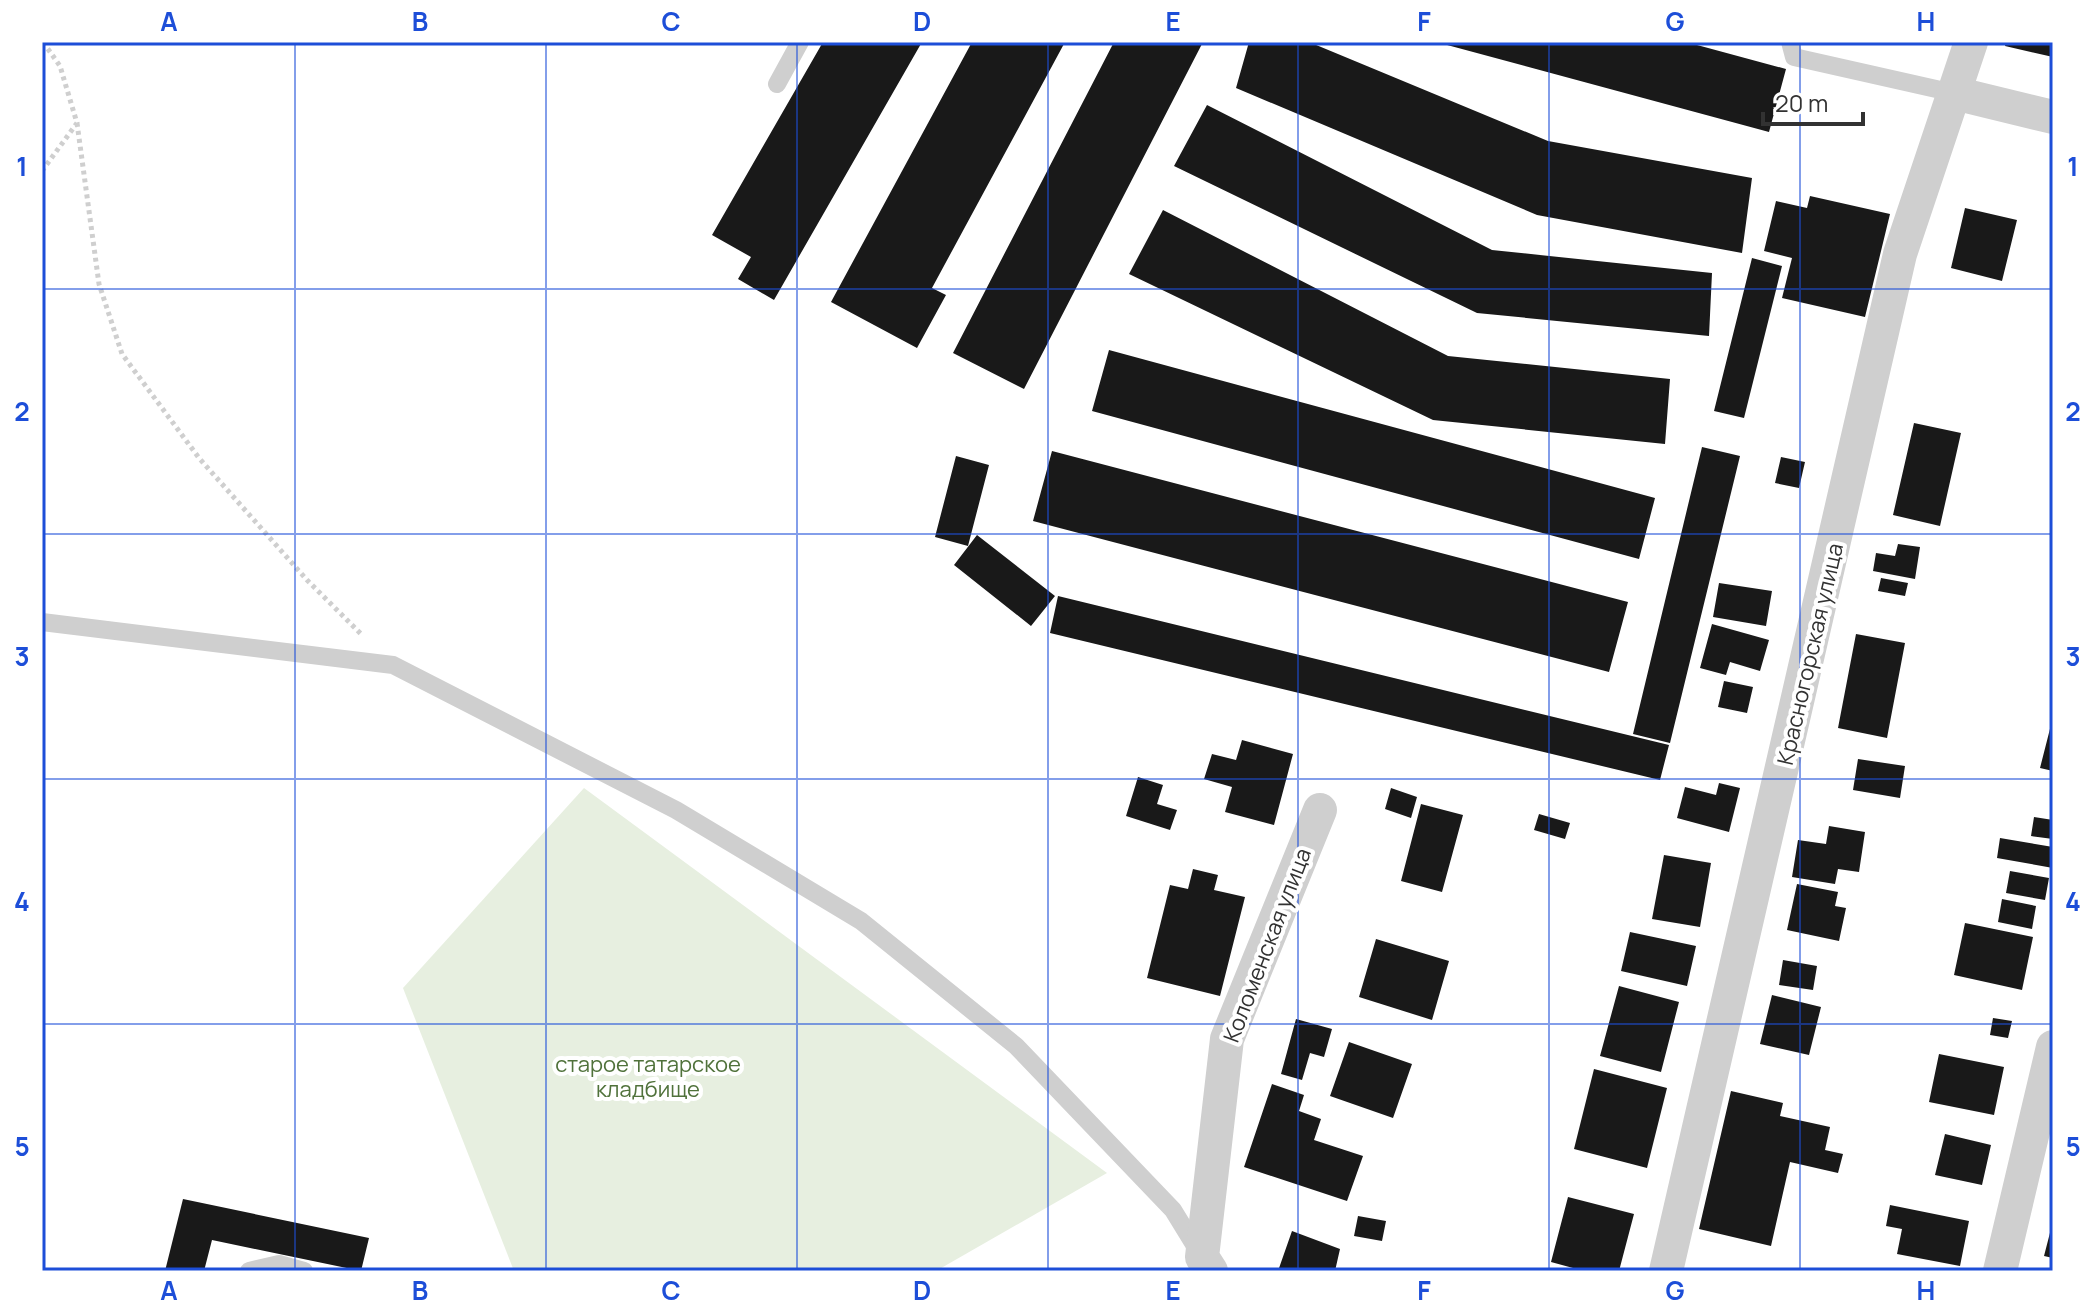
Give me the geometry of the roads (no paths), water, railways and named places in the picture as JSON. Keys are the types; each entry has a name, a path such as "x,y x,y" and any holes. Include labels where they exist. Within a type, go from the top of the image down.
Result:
{"street":[{"name":"Красногорская улица","path":"1666,1271 1900,254 1971,42"},
{"path":"1954,93 2053,117"},
{"name":"Коломенская улица","path":"1207,1264 1227,1039 1320,810"},
{"path":"2000,1271 2053,1047"}],"lane":[{"path":"777,84 800,42"},
{"path":"1790,42 1794,57 1954,93"},
{"path":"42,622 393,665 676,810 861,921 1016,1046 1173,1210 1207,1264"},
{"path":"249,1271 279,1264 304,1271"}],"park label":[{"name":"старое татарское кладбище","path":"648,1076"}]}
